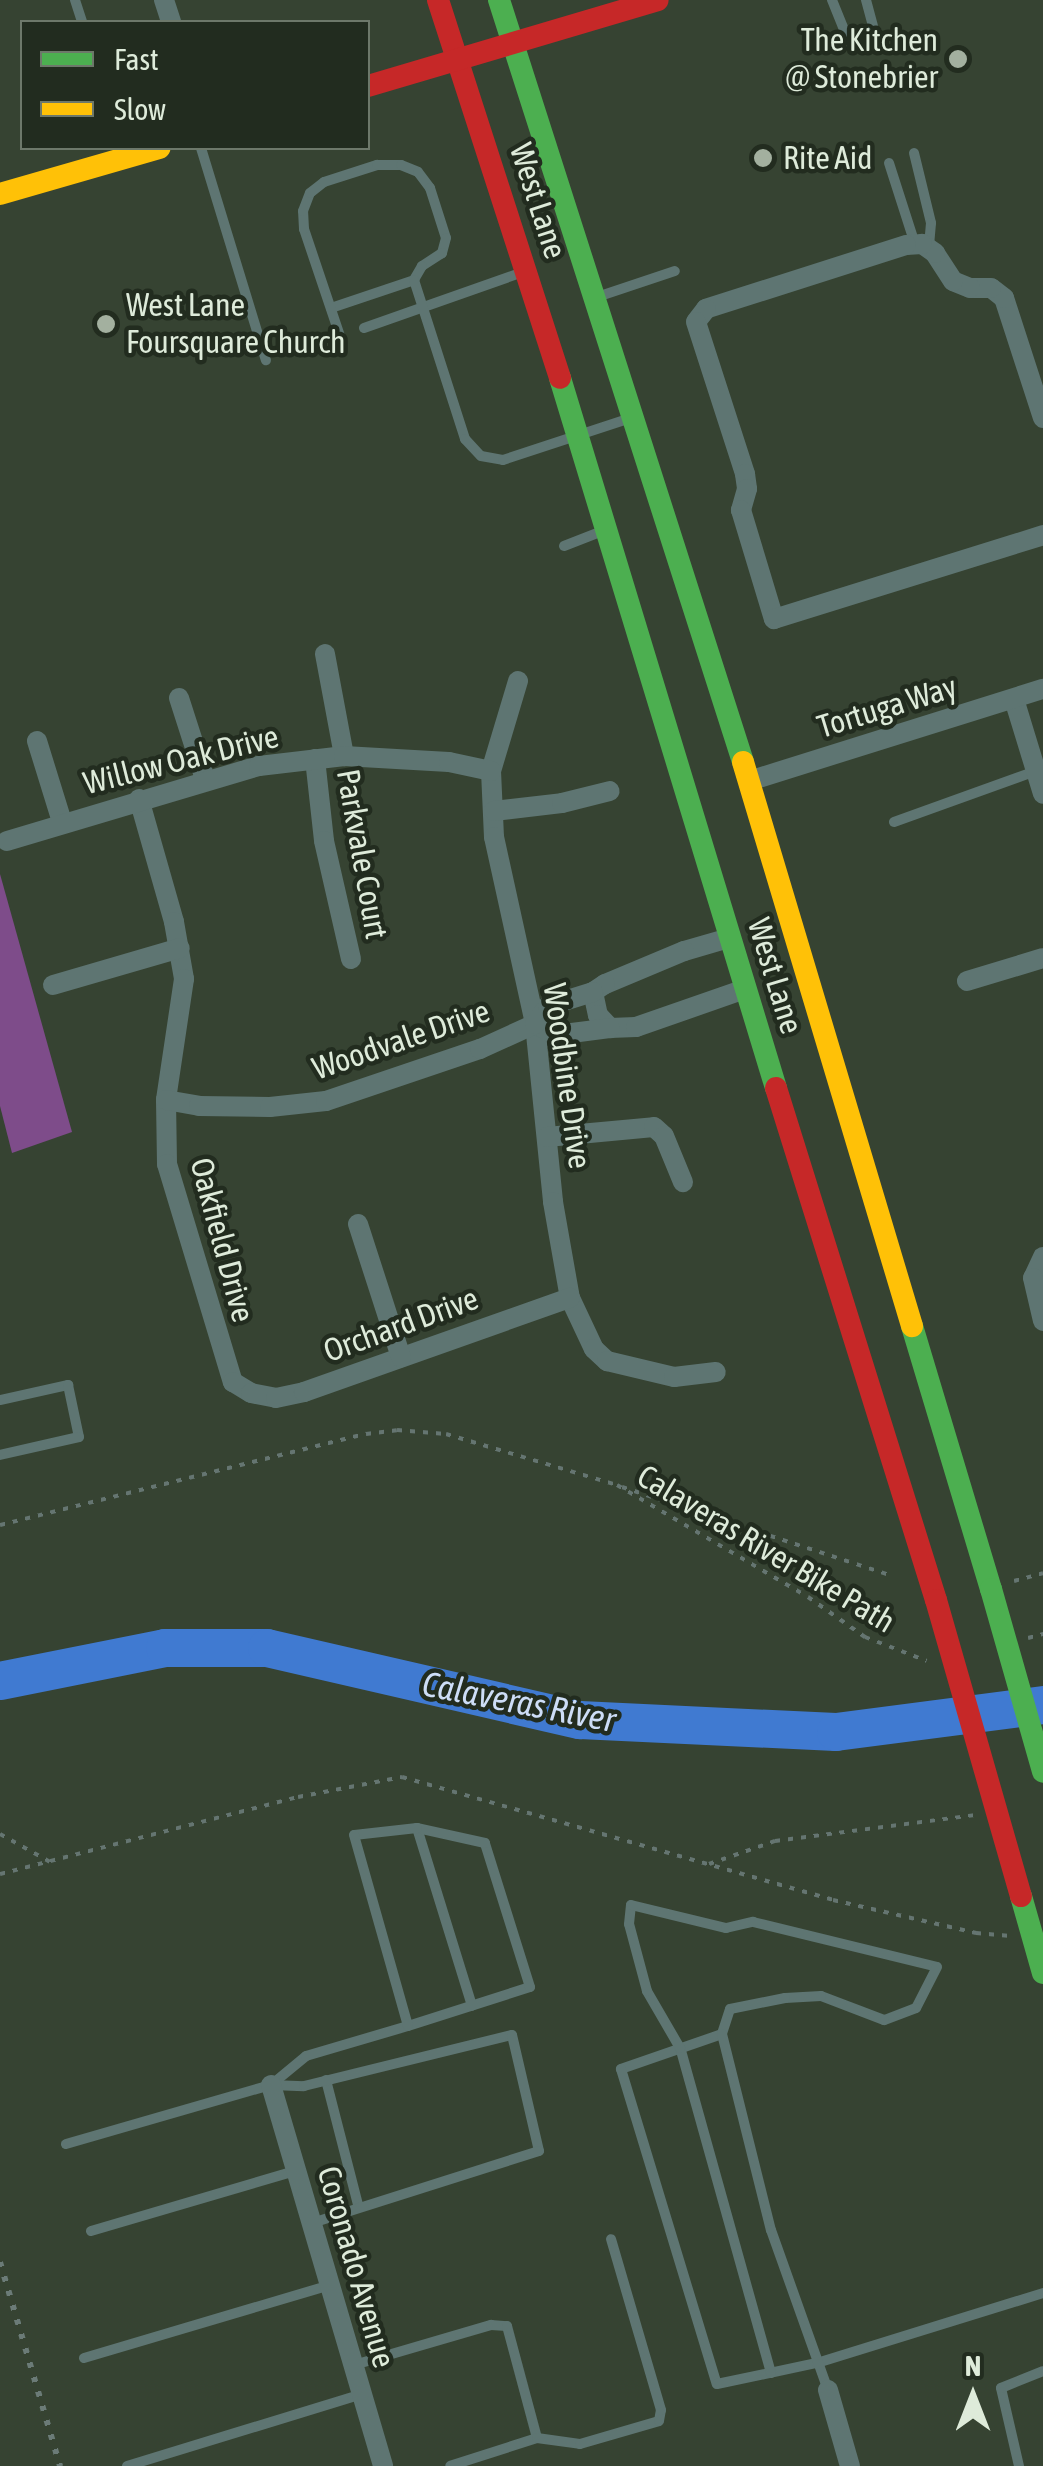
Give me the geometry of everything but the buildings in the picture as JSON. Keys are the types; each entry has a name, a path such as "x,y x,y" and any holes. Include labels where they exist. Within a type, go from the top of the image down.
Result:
{"main road":[{"name":"West Lane","path":"438,0 609,528 729,938 936,1600 1043,1973"},
{"name":"West Lane","path":"499,0 749,782 1043,1772"},
{"path":"370,85 514,46 658,0"},
{"path":"0,194 125,152"}],"street":[{"path":"1043,418 1004,298 990,288 970,288 953,281 922,247 706,309 696,322 745,474 747,489 741,510 774,619 1043,535"},
{"path":"325,654 344,756"},
{"name":"Woodbine Drive","path":"518,681 491,771 494,810 499,866 535,1024 570,1298 594,1349 608,1362 674,1377 716,1372"},
{"name":"Tortuga Way","path":"749,782 1043,689"},
{"path":"179,698 205,779"},
{"path":"1014,699 1043,794"},
{"path":"36,741 62,822"},
{"name":"Willow Oak Drive","path":"7,841 259,766 344,756 449,762 491,771"},
{"name":"Parkvale Court","path":"314,760 324,841 350,960"},
{"path":"494,810 562,803 610,792"},
{"name":"Oakfield Drive","path":"139,799 180,948 182,1014 166,1100 167,1164 225,1363 233,1382 251,1394"},
{"name":"Woodvale Drive","path":"166,1100 199,1106 270,1108 326,1102 464,1055 535,1024 548,1006 594,992 684,951 729,938"},
{"path":"54,985 180,948"},
{"path":"967,981 1043,958"},
{"name":"Woodvale Drive","path":"535,1024 556,1036 582,1036 610,1028 636,1027 745,989"},
{"path":"594,992 598,1015 610,1028"},
{"path":"547,1137 654,1127 664,1136 683,1182"},
{"path":"358,1224 401,1357"},
{"path":"1043,1257 1033,1278 1043,1321"},
{"name":"Orchard Drive","path":"251,1394 276,1398 304,1392 570,1298"},
{"name":"Coronado Avenue","path":"271,2084 382,2466"},
{"path":"828,2390 850,2466"}],"lane":[{"path":"832,0 846,35"},
{"path":"866,0 873,26"},
{"path":"202,150 266,360"},
{"path":"914,153 931,223 922,247"},
{"path":"889,163 922,247"},
{"path":"330,308 414,280 422,266 442,253 446,238 430,188 418,172 401,165 377,165 324,182 310,192 303,211 330,308 340,336"},
{"path":"364,328 526,270"},
{"path":"596,297 675,271"},
{"path":"414,280 465,439 481,456 502,460 523,456 634,417"},
{"path":"564,546 609,528"},
{"path":"894,822 1036,772"},
{"path":"0,1400 68,1385 79,1438 0,1455"},
{"path":"417,1828 472,2006"},
{"path":"271,2084 306,2056 408,2026 530,1987 485,1843 417,1828 354,1835 408,2026"},
{"path":"771,2373 680,2048 648,1991 629,1924 631,1904 726,1928 753,1922 769,1925 937,1967 916,2008 884,2020 821,1996 785,1998 730,2008 722,2034 771,2230 828,2390"},
{"path":"722,2034 621,2069 717,2384 818,2363 1043,2293"},
{"path":"66,2144 271,2084 304,2086 512,2035 538,2152 358,2205 312,2224"},
{"path":"326,2080 358,2205"},
{"path":"91,2231 296,2170"},
{"path":"450,2466 538,2438 580,2444 660,2420 661,2410 610,2239"},
{"path":"84,2358 330,2285"},
{"path":"353,2365 491,2325 506,2326 538,2438"},
{"path":"1019,2466 1001,2388 1041,2372 1043,2386"},
{"path":"127,2466 362,2394"}],"path":[{"name":"Calaveras River Bike Path","path":"0,1525 398,1430 446,1434 617,1486 808,1596 865,1638 896,1653 938,1660"},
{"path":"617,1486 890,1575"},
{"path":"1021,1640 1043,1634"},
{"path":"0,1874 313,1793 402,1777 834,1900 958,1929 1033,1938"},
{"path":"710,1864 775,1841 974,1815"},
{"path":"0,1834 50,1862"}],"shaded area":[{"path":"0,874 72,1132 12,1153 0,1106"}],"waterway":[{"name":"Calaveras River","path":"0,1681 165,1648 267,1648 580,1720 836,1732 1043,1705"}],"railway":[{"path":"0,2262 60,2466"}],"traffic: fast":[{"path":"499,0 743,762"},
{"path":"560,378 776,1088"},
{"path":"912,1326 991,1589"},
{"path":"991,1589 1043,1772"},
{"path":"1021,1896 1043,1973"}],"traffic: slow":[{"path":"0,194 152,150"},
{"path":"743,762 912,1326"}],"traffic: jam":[{"path":"438,0 560,378"},
{"path":"370,85 658,0"},
{"path":"776,1088 936,1600"},
{"path":"936,1600 1021,1896"}],"place":[{"name":"The Kitchen @ Stonebrier","path":"958,59"},
{"name":"Rite Aid","path":"763,158"},
{"name":"West Lane Foursquare Church","path":"106,324"}]}
